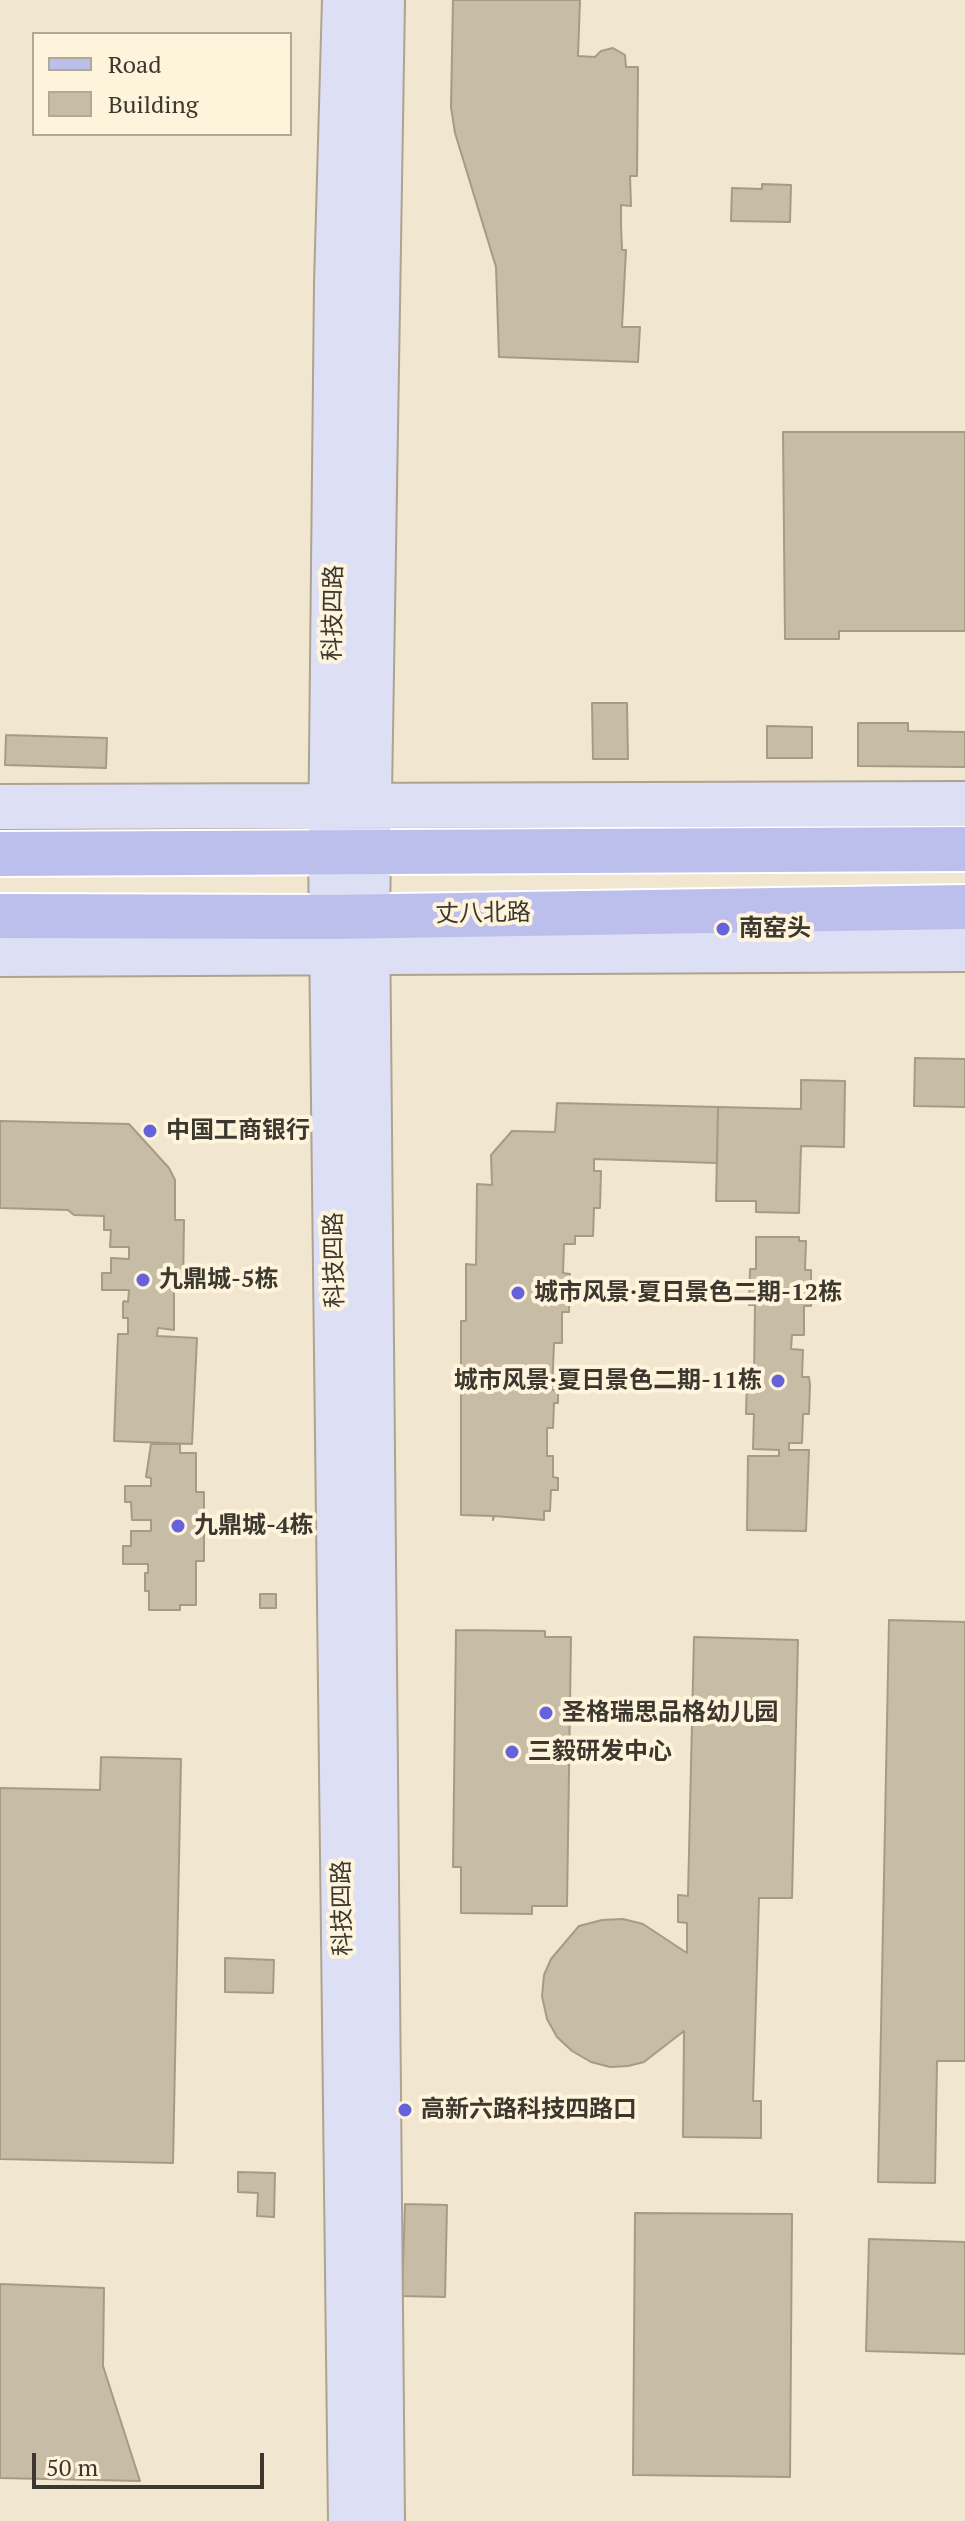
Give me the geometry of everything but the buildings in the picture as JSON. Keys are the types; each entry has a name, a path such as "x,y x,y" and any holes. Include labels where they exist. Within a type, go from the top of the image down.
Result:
{"main road":[{"path":"0,854 965,849"},
{"name":"丈八北路","path":"0,916 349,933 965,907"}],"street":[{"name":"科技四路","path":"345,0 337,284 350,806"},
{"name":"科技四路","path":"351,2521 349,851 382,0"},
{"path":"0,807 965,804"},
{"name":"科技四路","path":"349,933 382,2521"},
{"path":"0,954 349,933 965,949"}],"place":[{"name":"南窑头","path":"723,929"},
{"name":"中国工商银行","path":"150,1131"},
{"name":"九鼎城-5栋","path":"143,1280"},
{"name":"城市风景·夏日景色二期-12栋","path":"518,1293"},
{"name":"城市风景·夏日景色二期-11栋","path":"778,1381"},
{"name":"九鼎城-4栋","path":"178,1526"},
{"name":"圣格瑞思品格幼儿园","path":"546,1713"},
{"name":"三毅研发中心","path":"512,1752"},
{"name":"高新六路科技四路口","path":"405,2110"}]}
